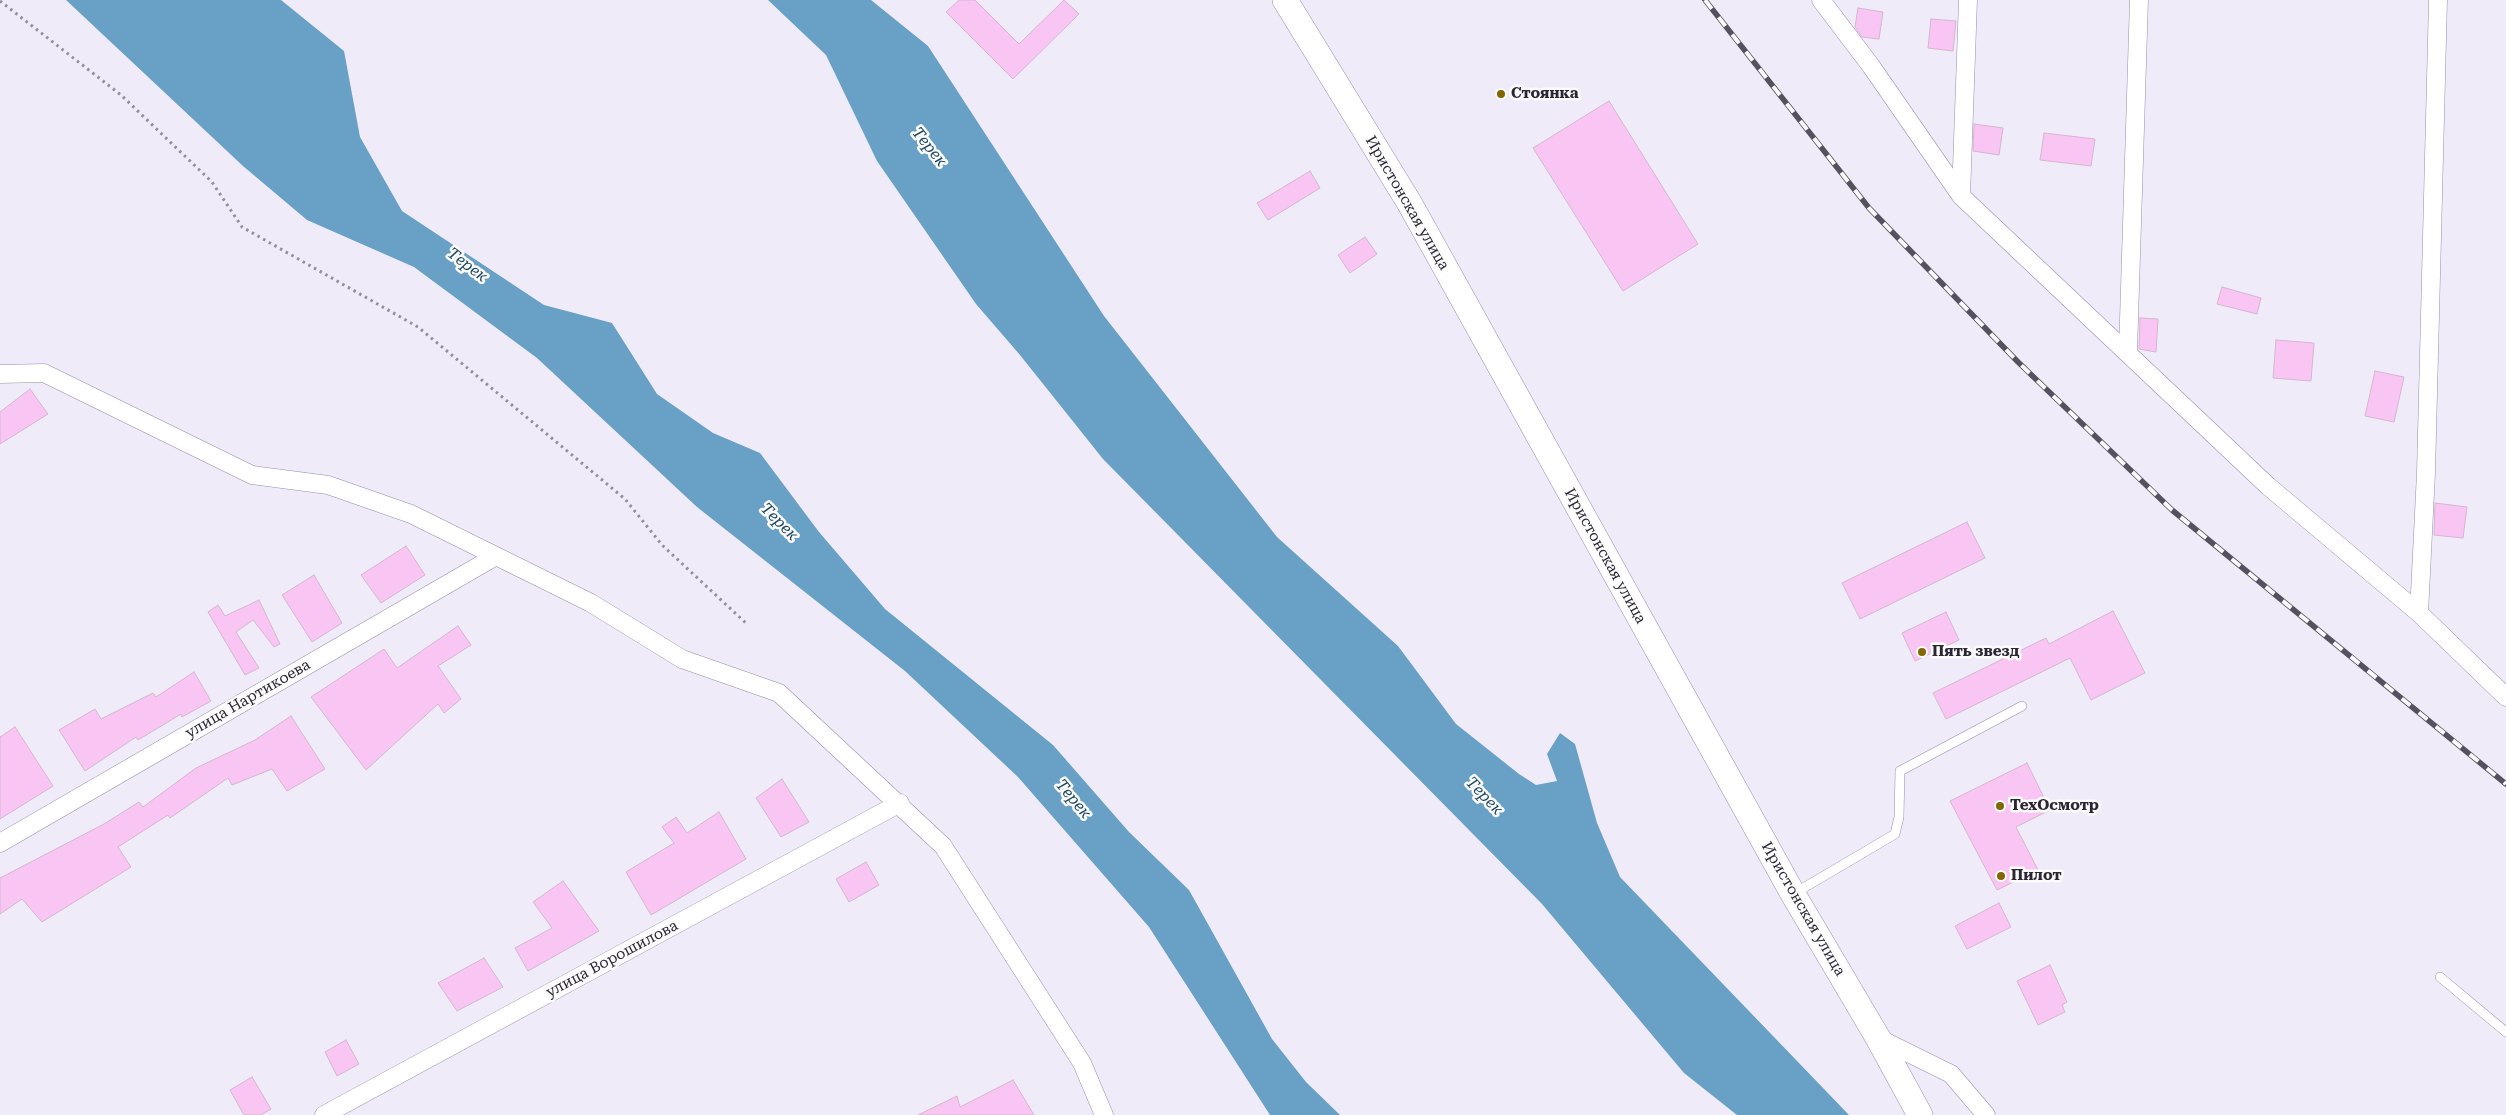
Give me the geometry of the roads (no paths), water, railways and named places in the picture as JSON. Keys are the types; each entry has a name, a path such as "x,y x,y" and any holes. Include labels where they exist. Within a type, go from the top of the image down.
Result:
{"main road":[{"name":"Иристонская улица","path":"1285,0 1410,204 1793,894 1878,1038 1920,1115"}],"street":[{"path":"1821,0 1871,66 1961,196 2268,486 2419,613 2506,697"},
{"path":"1961,196 1968,0"},
{"path":"2128,352 2139,0"},
{"path":"2419,613 2426,473 2438,0"},
{"path":"0,374 44,373 252,475 328,486 411,514 591,603 682,659 778,693 900,803 943,846 1082,1063 1104,1115"},
{"name":"улица Нартикоева","path":"0,843 496,556"},
{"name":"улица Ворошилова","path":"324,1115 900,803"},
{"path":"1878,1038 1950,1074 1986,1115"}],"lane":[{"path":"1793,894 1895,834 1899,817 1900,771 2022,706"},
{"path":"2440,977 2506,1032"}],"water":[{"name":"Терек","path":"66,0 281,0 344,51 360,137 402,211 544,305 612,323 657,394 713,433 760,453 819,532 885,609 1053,745 1129,832 1189,890 1272,1039 1306,1082 1340,1115 1270,1115 1149,927 1018,777 905,671 697,507 537,358 414,267 307,220 243,166"},
{"name":"Терек","path":"768,0 871,0 928,46 1104,316 1277,537 1398,646 1456,724 1519,774 1536,785 1557,781 1547,754 1560,733 1575,744 1597,823 1620,877 1849,1115 1737,1115 1684,1073 1542,904 1103,459 1020,355 976,304 877,161 826,55"}],"railway":[{"path":"1705,0 1869,208 2018,362 2172,510 2506,784"}],"place":[{"name":"Стоянка","path":"1501,94"},
{"name":"Пять звезд","path":"1922,652"},
{"name":"ТехОсмотр","path":"2000,806"},
{"name":"Пилот","path":"2001,876"}]}
